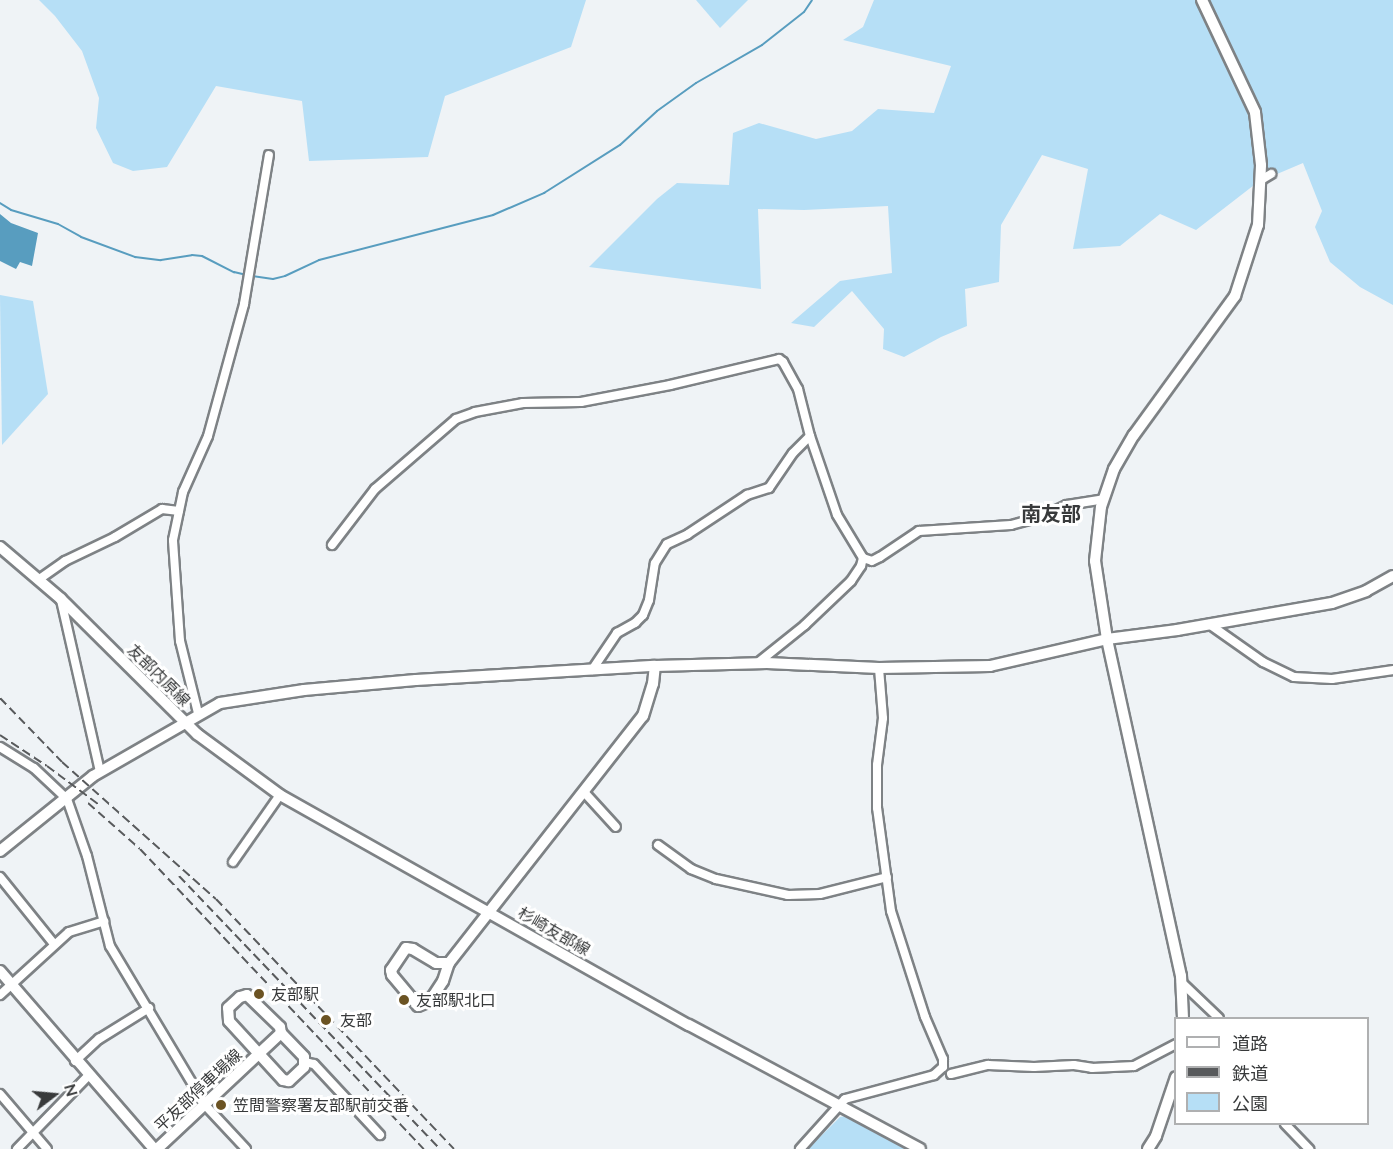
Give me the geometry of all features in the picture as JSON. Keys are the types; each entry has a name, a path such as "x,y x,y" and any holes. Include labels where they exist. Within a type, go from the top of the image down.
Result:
{"street":[{"path":"1184,1017 1181,982 1107,639 1095,561 1096,531 1114,469 1134,435 1235,296 1258,225 1266,177 1255,112 1202,0"},
{"path":"198,713 180,641 173,540 183,492 208,436 244,304 269,155"},
{"path":"332,545 375,489 456,419 475,412 523,403 581,402 670,385 779,359 798,389 810,436 837,515 863,558 872,561 920,531 1011,525 1044,516 1067,505 1104,499"},
{"path":"592,670 617,633 635,623 643,615 649,600 655,563 667,544 688,534 747,495 769,488 783,466 810,436"},
{"path":"38,580 65,561 162,509 179,511"},
{"name":"友部内原線","path":"0,547 61,599 184,721 100,771 0,851"},
{"path":"758,663 805,625 851,581 861,566 863,558"},
{"path":"184,721 220,703 304,690 416,680 655,666 758,663 879,668 990,666 1107,639 1332,603 1366,591 1393,576"},
{"path":"61,599 100,771"},
{"path":"1209,624 1263,662 1294,677 1332,679 1393,670"},
{"path":"444,977 436,963 413,949 406,948 394,962 392,975 418,1006 430,1001 444,977 449,963 643,716 651,692 655,666"},
{"path":"800,1149 852,1095 934,1075 943,1067 943,1059 925,1017 894,922 877,808 877,765 883,718 879,668"},
{"name":"杉崎友部線","path":"184,721 225,756 280,795 689,1025 920,1149"},
{"path":"2,749 34,768 67,799 87,856 110,946 205,1105 246,1149"},
{"path":"584,792 616,827"},
{"path":"233,862 280,795"},
{"path":"658,845 691,869 716,879 788,895 820,894 887,877"},
{"path":"0,877 54,944"},
{"path":"0,995 54,944 74,929 104,921"},
{"path":"436,963 449,963"},
{"path":"0,971 88,1076 156,1149"},
{"path":"1181,982 1217,1017"},
{"path":"305,1062 304,1067 286,1081 228,1018 228,1008 240,997 250,996 280,1027 281,1033 305,1062 314,1064 380,1136"},
{"path":"75,1061 99,1039 148,1008"},
{"name":"平友部停車場線","path":"156,1149 281,1033"},
{"path":"951,1074 988,1065 1034,1067 1074,1065 1092,1068 1134,1066 1174,1045"},
{"path":"17,1149 88,1076"},
{"path":"1148,1149 1156,1136 1174,1083"},
{"path":"0,1094 47,1149"},
{"path":"1286,1125 1309,1149"}],"green space":[{"path":"39,0 586,0 571,47 445,96 428,157 309,161 302,101 216,86 167,167 133,171 113,163 96,128 99,98 82,51 55,16"},
{"path":"696,0 748,0 720,28"},
{"path":"874,0 1393,0 1393,305 1360,287 1330,262 1315,227 1322,211 1303,163 1258,182 1196,230 1160,214 1120,246 1073,249 1088,169 1042,155 1001,225 999,282 965,289 967,326 904,357 883,349 884,329 852,291 814,327 791,323 840,281 892,273 888,206 804,210 758,209 761,289 589,267 657,199 677,183 729,185 733,133 759,123 816,139 852,131 878,109 934,113 951,66 843,40 863,27"},
{"path":"0,295 33,301 48,394 2,445"},
{"path":"840,1117 852,1117 911,1149 808,1149"}],"shaded area":[{"path":"0,214 11,223 38,233 32,266 20,262 16,269 0,261"}],"waterway":[{"path":"252,276 273,279 285,276 319,260 493,215 544,193 620,145 657,111 696,83 762,45 804,12 812,0"},
{"path":"0,203 11,210 58,224 81,237 135,257 161,260 192,255 202,256 234,272 247,275"}],"railway":[{"path":"0,698 62,762 216,899 454,1149"},
{"path":"0,735 98,804"},
{"path":"88,803 140,849 424,1149"},
{"path":"179,876 440,1149"}],"place":[{"name":"友部駅","path":"259,994"},
{"name":"友部駅北口","path":"404,1000"},
{"name":"友部","path":"326,1020"},
{"name":"笠間警察署友部駅前交番","path":"221,1105"}],"district":[{"name":"南友部","path":"1051,513"}]}
